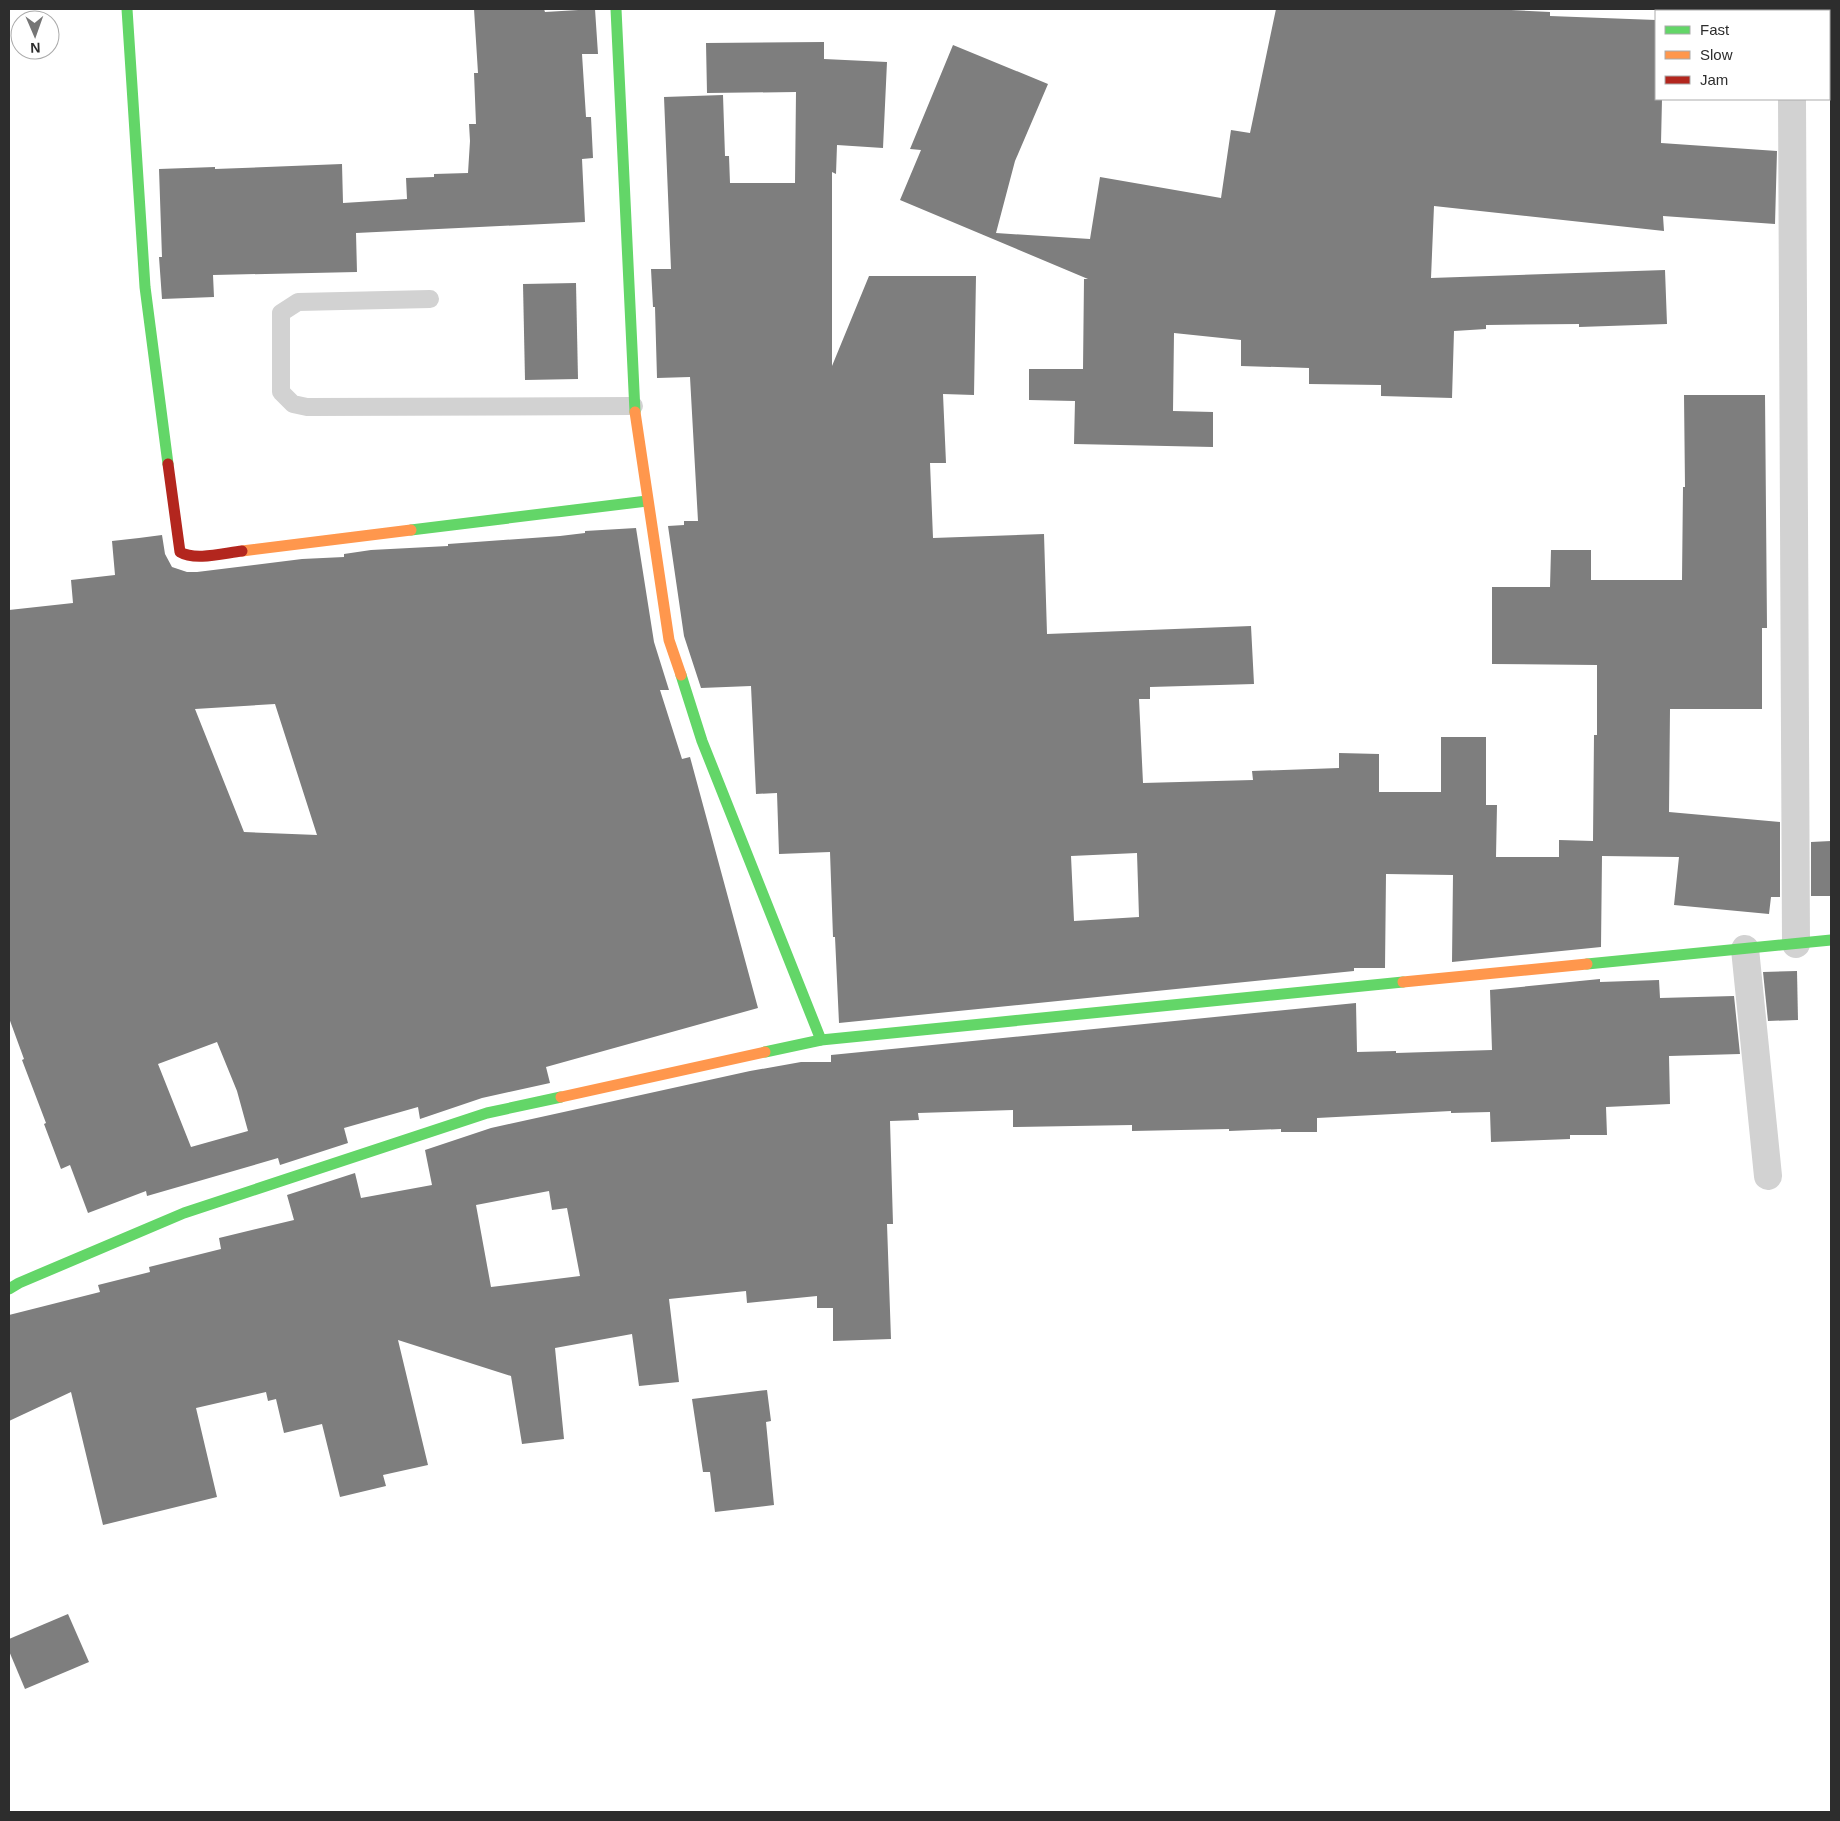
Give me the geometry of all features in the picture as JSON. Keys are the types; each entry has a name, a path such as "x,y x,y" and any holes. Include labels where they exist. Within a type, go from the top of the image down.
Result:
{"street":[{"path":"126,9 144,287 180,552 187,556 197,556 647,501"},
{"path":"616,9 634,406 669,640 705,750 821,1040"},
{"path":"1792,100 1796,944"},
{"path":"9,1289 184,1213 487,1113 821,1040 1831,940"},
{"path":"1744,949 1768,1176"}],"lane":[{"path":"430,299 298,302 289,306 281,312 281,392 293,404 307,407 634,406"}],"building":[{"path":"474,9 544,9 545,12 595,9 598,54 582,54 586,117 591,117 593,158 582,159 585,222 356,233 357,272 213,275 214,297 162,299 159,257 162,257 159,169 215,167 215,169 342,164 343,203 407,199 406,178 434,177 434,174 468,173 469,124 476,124 474,73 478,73"},
{"path":"1276,9 1491,9 1550,12 1550,16 1655,20 1655,100 1662,100 1661,143 1777,151 1775,224 1663,216 1664,231 1434,206 1431,278 1665,270 1667,324 1579,327 1579,324 1486,325 1486,329 1454,331 1452,398 1381,396 1381,385 1309,384 1309,368 1241,366 1241,340 1174,333 1173,411 1213,412 1213,447 1074,444 1075,401 1029,400 1029,369 1083,369 1084,279 1088,279 900,200 921,150 910,149 953,45 1048,84 1015,161 996,233 1090,239 1100,177 1221,198 1231,130 1250,133"},
{"path":"824,42 824,59 887,62 883,148 837,145 836,174 832,172 832,366 869,276 976,276 974,395 943,394 946,463 930,463 933,538 1044,534 1047,634 1251,626 1254,684 1150,687 1150,699 1139,699 1143,783 1253,780 1252,771 1339,768 1339,753 1379,754 1379,792 1441,792 1441,737 1486,737 1486,805 1497,805 1496,857 1559,857 1559,840 1593,841 1594,735 1597,735 1597,665 1492,664 1492,587 1550,587 1551,550 1591,550 1591,580 1682,580 1683,487 1685,487 1684,395 1765,395 1767,628 1762,628 1762,709 1670,709 1669,812 1780,822 1780,897 1771,897 1769,914 1674,905 1679,857 1602,856 1601,947 1452,962 1453,875 1386,874 1385,968 1354,968 1354,971 839,1023 830,852 779,854 777,793 756,794 751,686 701,688 684,636 668,526 684,525 684,521 698,521 690,377 657,378 655,307 653,307 651,269 671,269 664,97 723,95 725,156 729,156 730,183 795,183 796,92 707,93 706,43","holes":["1137,853 1139,917 1074,921 1071,856"]},
{"path":"576,283 578,379 525,380 523,284"},
{"path":"636,528 654,642 669,690 660,690 682,759 690,757 758,1008 546,1067 550,1083 482,1098 420,1119 418,1107 344,1128 348,1143 280,1165 278,1158 147,1196 146,1191 88,1213 70,1165 61,1169 9,1018 9,610 73,603 71,580 115,575 112,541 162,535 165,554 172,567 187,572 197,572 302,559 344,557 344,554 371,550 448,546 448,544 560,536 585,533 585,531","holes":["275,704 317,835 244,832 195,709","217,1042 237,1091 248,1131 191,1147 158,1064"]},
{"path":"1831,841 1831,896 1811,896 1811,842"},
{"path":"1797,971 1798,1020 1768,1021 1763,972"},
{"path":"1600,979 1600,982 1659,980 1660,998 1734,996 1740,1054 1669,1056 1670,1104 1606,1107 1607,1135 1570,1135 1570,1139 1491,1142 1490,1112 1451,1113 1451,1111 1317,1118 1317,1132 1281,1132 1281,1129 1132,1131 1132,1125 1013,1127 1013,1110 918,1113 919,1120 890,1121 893,1224 887,1224 891,1339 833,1341 833,1308 817,1308 817,1296 747,1303 746,1291 669,1299 679,1382 639,1386 632,1334 555,1348 564,1439 522,1444 511,1376 398,1340 428,1465 383,1475 386,1486 340,1497 322,1424 284,1433 276,1399 268,1401 266,1392 196,1408 217,1497 103,1525 71,1392 9,1421 9,1315 100,1292 98,1285 150,1272 149,1267 221,1249 219,1238 294,1220 287,1195 355,1173 361,1198 432,1185 425,1150 491,1128 750,1071 801,1062 831,1062 831,1055 1356,1003 1357,1052 1396,1051 1396,1053 1492,1050 1490,990","holes":["549,1191 552,1210 567,1208 580,1276 491,1287 476,1205"]},
{"path":"767,1390 771,1421 766,1422 774,1505 715,1512 710,1472 703,1472 692,1399"},
{"path":"68,1614 89,1662 25,1689 9,1651 9,1639"}],"traffic: fast":[{"path":"127,9 145,287 168,464"},
{"path":"616,9 635,412"},
{"path":"411,530 647,501"},
{"path":"681,675 702,741 821,1040"},
{"path":"1587,964 1831,940"},
{"path":"765,1052 821,1040 1403,982"},
{"path":"9,1289 19,1283 184,1213 487,1113 561,1097"}],"traffic: slow":[{"path":"635,412 669,640 681,675"},
{"path":"242,551 411,530"},
{"path":"1403,982 1587,964"},
{"path":"561,1097 765,1052"}],"traffic: jam":[{"path":"168,464 180,552 186,555 201,556 242,551"}]}
